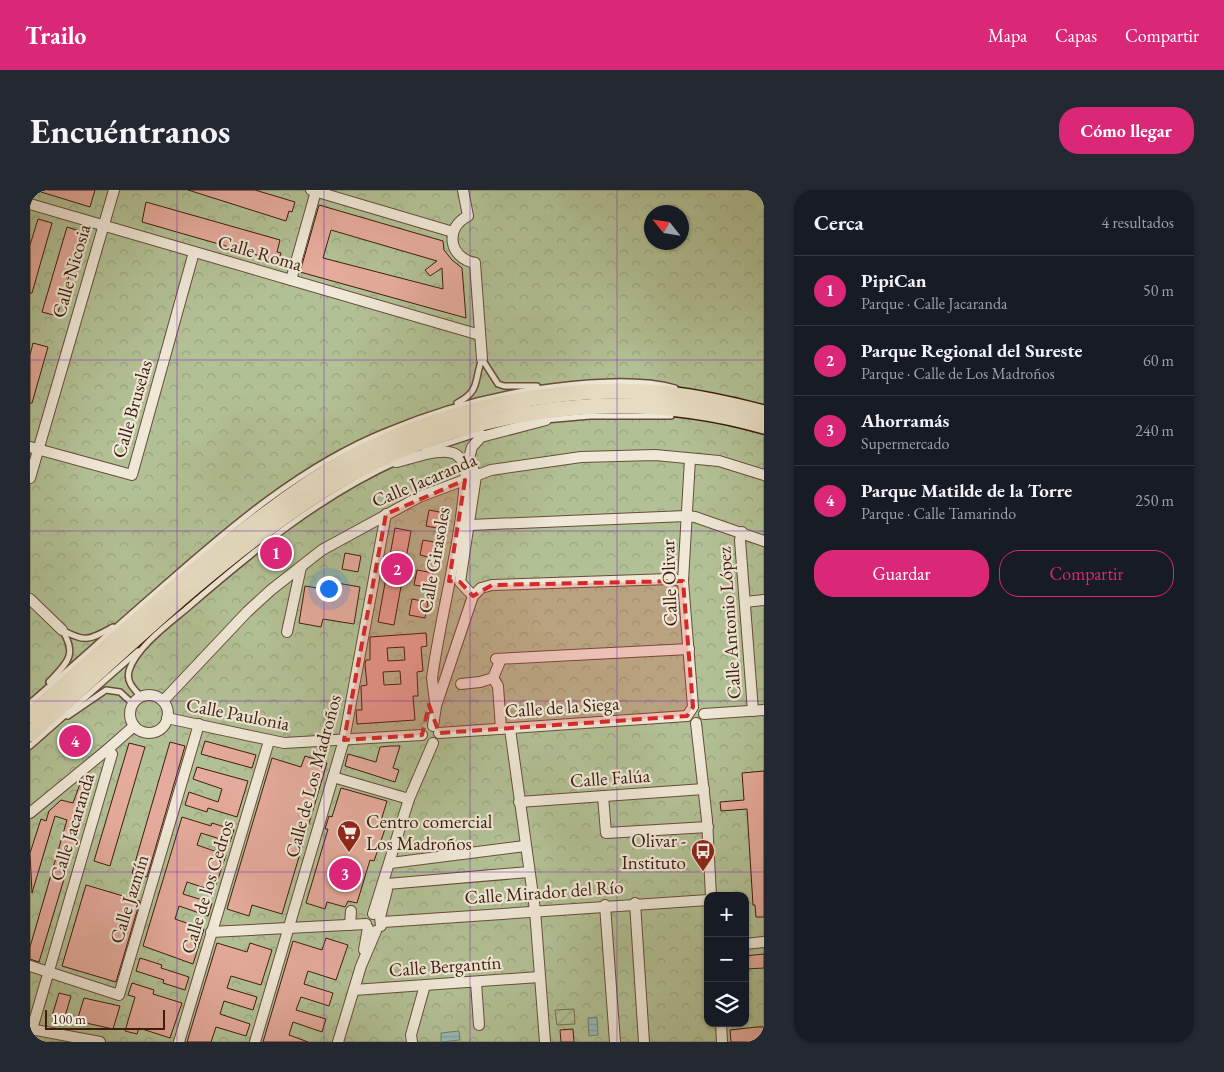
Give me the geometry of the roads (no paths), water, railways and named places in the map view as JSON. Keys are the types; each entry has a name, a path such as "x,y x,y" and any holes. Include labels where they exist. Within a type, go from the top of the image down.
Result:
{"main road":[{"path":"31,707 210,556 313,481 362,453 424,426 487,407 546,396 628,393 667,394 721,402 764,413"},
{"path":"30,734 232,556 300,505 372,463 440,434 510,416 592,406 657,407 701,412 764,426"}],"street":[{"name":"Calle Nicosia","path":"30,478 34,448 114,190"},
{"path":"463,190 468,216 460,220 453,232 452,242 456,253 464,260 475,263 482,358"},
{"path":"291,280 314,191 453,232"},
{"name":"Calle Roma","path":"30,204 480,335"},
{"name":"Calle Bruselas","path":"34,448 132,475 194,252"},
{"name":"Calle Girasoles","path":"436,706 473,596 460,582 476,476 469,458 472,447 481,438 546,420"},
{"name":"Calle Girasoles","path":"396,462 446,450 458,456 465,467 465,480 432,678 436,706 436,730"},
{"name":"Calle Jacaranda","path":"163,701 247,612 322,550 419,497 491,470 581,457 654,455 719,461 764,475"},
{"name":"Calle Olivar","path":"690,459 683,581 689,649 690,711"},
{"name":"Calle de Los Madroños","path":"255,1042 344,740 386,514"},
{"path":"470,525 686,516 695,517 742,532 764,541"},
{"name":"Calle Antonio López","path":"742,532 740,540 753,710"},
{"path":"286,632 301,567"},
{"path":"473,596 481,588 492,585 670,579 683,581"},
{"path":"449,581 460,582"},
{"path":"30,599 62,630"},
{"path":"746,602 764,600"},
{"path":"545,1042 535,910 519,802 506,729 495,682 499,659 689,649"},
{"path":"460,684 495,682"},
{"path":"152,695 163,701 166,706 167,718 161,728 150,733 134,726 130,716 132,704 141,697 152,695"},
{"path":"699,708 704,714 702,720 696,723 690,721 690,711 699,708"},
{"path":"704,714 764,710"},
{"name":"Calle de la Siega","path":"436,730 506,729 690,711"},
{"name":"Calle Paulonia","path":"167,718 284,743 344,740 426,740"},
{"path":"696,723 708,827 711,892"},
{"name":"Calle Jazmín","path":"30,966 119,995 199,724"},
{"path":"30,813 134,726"},
{"path":"211,932 350,925 370,928 382,926 379,918 391,863 409,799 414,788 426,740 426,727 436,730 439,738 426,740"},
{"name":"Calle de los Cedros","path":"179,1042 269,741"},
{"name":"Calle Jacaranda","path":"30,1032 112,754 108,749"},
{"path":"333,777 409,799"},
{"name":"Calle Falúa","path":"519,802 704,789"},
{"path":"603,796 606,833 708,827"},
{"path":"391,863 525,846"},
{"path":"379,918 391,863"},
{"path":"387,884 529,872"},
{"name":"Calle Mirador del Río","path":"379,918 704,900"},
{"path":"635,903 644,1042"},
{"path":"605,905 616,1042"},
{"path":"350,912 350,925"},
{"path":"338,1042 361,966 370,928 369,916 379,918"},
{"path":"749,944 764,942"},
{"name":"Calle Bergantín","path":"354,990 539,977"},
{"path":"476,982 478,1025"},
{"path":"412,1042 411,1035 424,985"},
{"path":"721,1027 722,1042"},
{"path":"30,1032 100,1042"}],"lane":[{"path":"482,358 487,363 493,378 504,386 555,386"},
{"path":"31,707 120,624 204,550 256,508 300,478 385,431 468,398 477,384 482,358"},
{"path":"446,408 496,395 555,386 605,382 663,385 721,402"},
{"path":"30,746 235,566 293,522 350,484 431,448 493,429 546,420 590,416 688,416 701,412"},
{"path":"62,630 78,639 89,640 120,624"},
{"path":"31,707 66,664 71,654 69,640 62,630"},
{"path":"141,697 129,684 128,672 134,660 157,634"},
{"path":"49,729 106,690 120,692 132,704"}],"water":[{"path":"597,1017 598,1035 589,1036 588,1018"},
{"path":"459,1031 460,1040 441,1042 441,1033"}],"place":[{"name":"PipiCan","path":"276,553"},
{"name":"Parque Regional del Sureste","path":"397,569"},
{"name":"Parque Matilde de la Torre","path":"75,741"},
{"name":"Centro comercial Los Madroños","path":"349,853"},
{"name":"Olivar - Instituto","path":"703,872"},
{"name":"Ahorramás","path":"345,874"}]}
